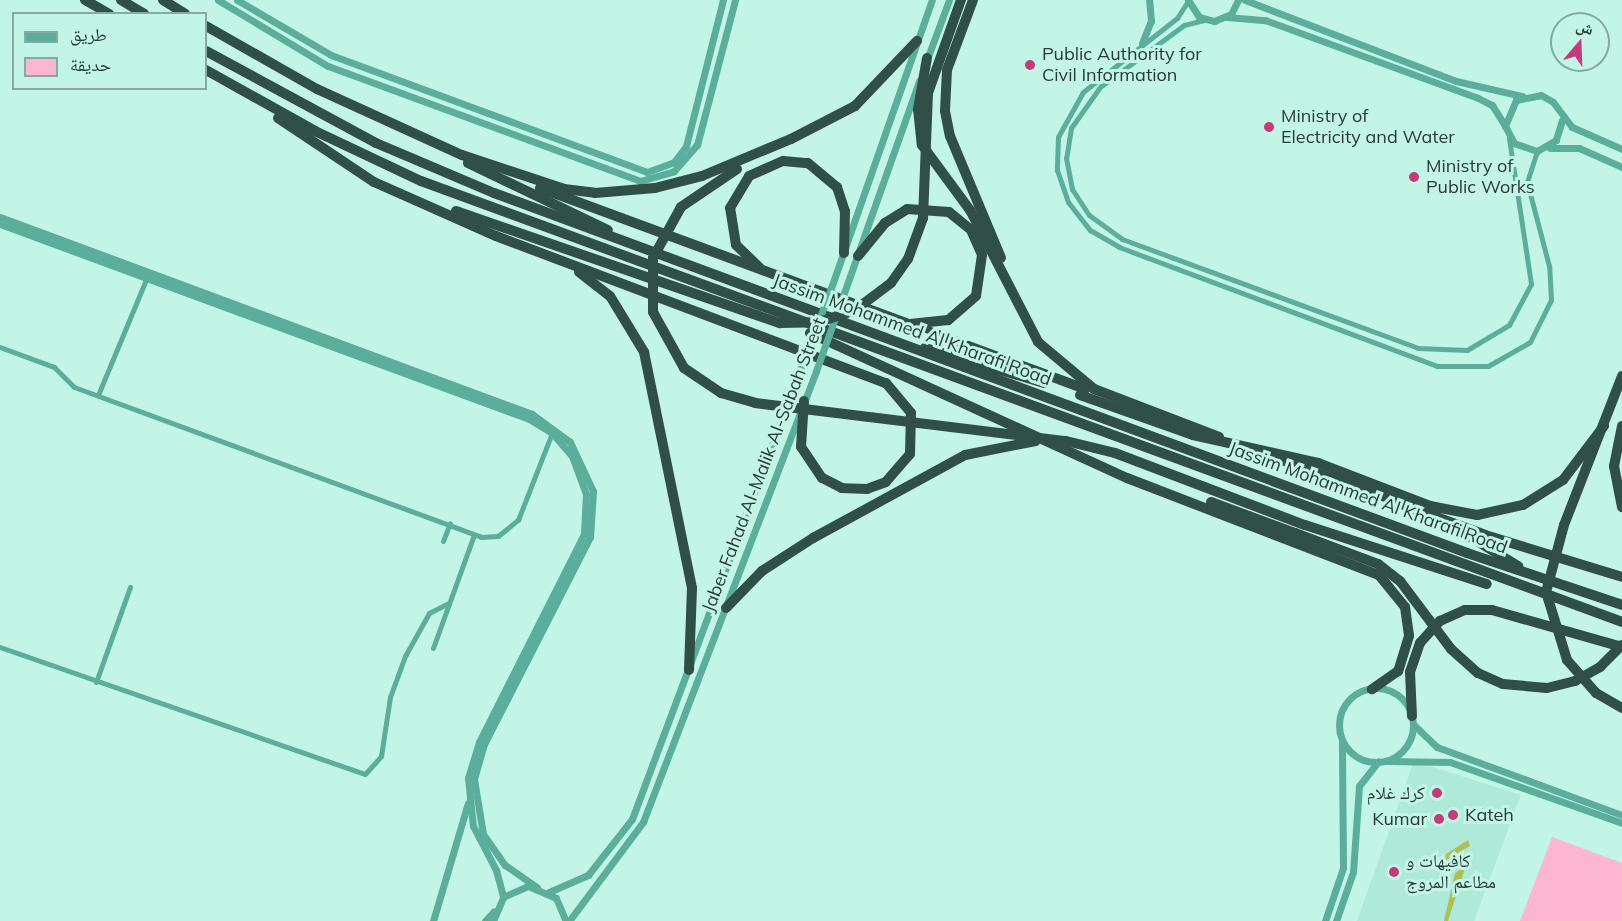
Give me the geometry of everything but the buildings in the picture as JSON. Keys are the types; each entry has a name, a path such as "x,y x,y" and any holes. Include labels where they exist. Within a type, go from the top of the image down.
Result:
{"highway":[{"path":"85,0 106,12"},
{"path":"122,0 141,12"},
{"path":"163,0 182,12"},
{"path":"396,192 630,274 780,323 819,322 868,302 900,272 920,232 925,110 941,49 960,0"},
{"path":"973,0 947,70 945,111 1011,292"},
{"path":"207,27 317,89 462,155 775,278 1111,397 1434,517 1622,577"},
{"path":"917,41 855,106 737,169 681,207 653,258 653,312 684,368 721,393 755,403 1066,441 1115,453 1305,525 1557,601"},
{"path":"941,49 943,126 963,183 1011,292 1051,356 1111,397"},
{"name":"Jassim Mohammed Al Kharafi Road","path":"207,52 376,143 629,243 1576,593 1622,605"},
{"path":"927,58 918,109 922,145 970,210 998,264"},
{"name":"Jassim Mohammed Al Kharafi Road","path":"207,71 262,104 421,181 1557,601 1622,622"},
{"path":"262,104 326,153 396,192 547,255 886,383 911,413 910,454 886,482 867,489 842,488 822,478 801,447 804,401"},
{"path":"405,128 629,243"},
{"path":"462,155 564,189 615,193 702,176 791,139"},
{"path":"775,278 744,255 730,220 740,184 771,163 808,164 829,177 846,211 844,253"},
{"path":"858,256 891,217 921,207 949,212 978,242 982,276 967,307 932,326 894,322"},
{"path":"547,255 610,296 644,352 692,588 689,670"},
{"path":"740,300 1127,478 1370,570 1388,582 1404,607 1407,646 1394,676 1372,689"},
{"path":"916,349 944,350 1044,382 1193,435 1318,463 1430,506 1477,515 1523,505 1563,480 1604,426"},
{"path":"996,358 1044,382"},
{"path":"1622,376 1564,525 1546,592 1567,660 1596,693 1622,708"},
{"path":"1622,426 1615,449 1622,507"},
{"path":"726,608 762,571 813,537 965,455 1016,442 1066,441"},
{"path":"1081,455 1378,564 1400,581 1451,649 1478,673 1503,684 1546,688 1575,681 1600,667 1622,646"},
{"path":"1434,517 1511,563 1563,581 1576,593"},
{"path":"1413,720 1410,672 1420,643 1440,621 1458,612 1492,610 1622,646"}],"street":[{"path":"218,0 328,66 633,181 667,175 690,157 735,0"},
{"path":"237,0 331,55 641,172 667,167 684,151 723,0"},
{"name":"Jaber Fahad Al-Malik Al-Sabah Street","path":"549,892 588,875 625,832 689,670 844,253 932,0"},
{"name":"Jaber Fahad Al-Malik Al-Sabah Street","path":"567,921 643,822 816,371 949,0"},
{"path":"1142,43 1150,21 1149,0"},
{"path":"1205,20 1188,0 1177,18 1142,43 1083,92 1062,125 1057,170 1078,218 1119,247 1438,366 1463,370 1500,362 1521,349 1543,322 1551,278 1527,182 1541,150 1556,141 1562,120"},
{"path":"1227,17 1238,0"},
{"path":"1245,0 1456,81 1522,96 1547,98 1562,120 1622,149"},
{"path":"1227,17 1265,20 1492,105 1509,136 1531,284 1509,325 1467,350 1418,348 1122,239 1096,222 1077,198 1066,158 1071,128 1100,87 1184,25 1205,20 1227,17"},
{"path":"713,41 724,44"},
{"path":"1505,126 1511,105 1522,96"},
{"path":"1509,136 1521,148 1541,150 1580,148 1622,167"},
{"path":"0,218 529,419 552,433 584,480 584,534 474,753 468,803 433,921"},
{"path":"0,224 532,414 556,428 578,453 593,491 590,537 484,744 474,779 483,834 509,869 549,892 567,921"},
{"path":"98,395 148,276"},
{"path":"0,347 54,367 71,385 450,523 474,535 498,536 518,520 552,433"},
{"path":"443,541 450,523"},
{"path":"433,648 474,535"},
{"path":"96,682 130,587"},
{"path":"0,647 365,774 381,756 390,697 409,648 429,613 449,603"},
{"path":"1326,921 1344,858 1341,734 1346,704 1372,689 1397,695 1413,720 1437,747 1622,815"},
{"path":"1386,761 1406,747 1413,720"},
{"path":"1341,734 1350,751 1378,762 1450,762 1622,823"},
{"path":"1336,921 1353,872 1359,786 1378,762"},
{"path":"468,803 503,897"},
{"path":"485,921 503,897 519,888 537,887"},
{"path":"493,921 494,911"}],"shaded area":[{"path":"1414,761 1521,795 1474,921 1357,921"},
{"path":"1468,840 1470,846 1443,862 1446,854"},
{"path":"1466,865 1448,921 1444,921 1455,873"}],"green space":[{"path":"1552,837 1622,863 1622,921 1520,921"}],"place":[{"name":"Public Authority for Civil Information","path":"1030,65"},
{"name":"Ministry of Electricity and Water","path":"1269,127"},
{"name":"Ministry of Public Works","path":"1414,177"},
{"name":"كرك غلام","path":"1437,793"},
{"name":"Kateh","path":"1453,815"},
{"name":"Kumar","path":"1439,819"},
{"name":"كافيهات و مطاعم المروج","path":"1394,872"}]}
